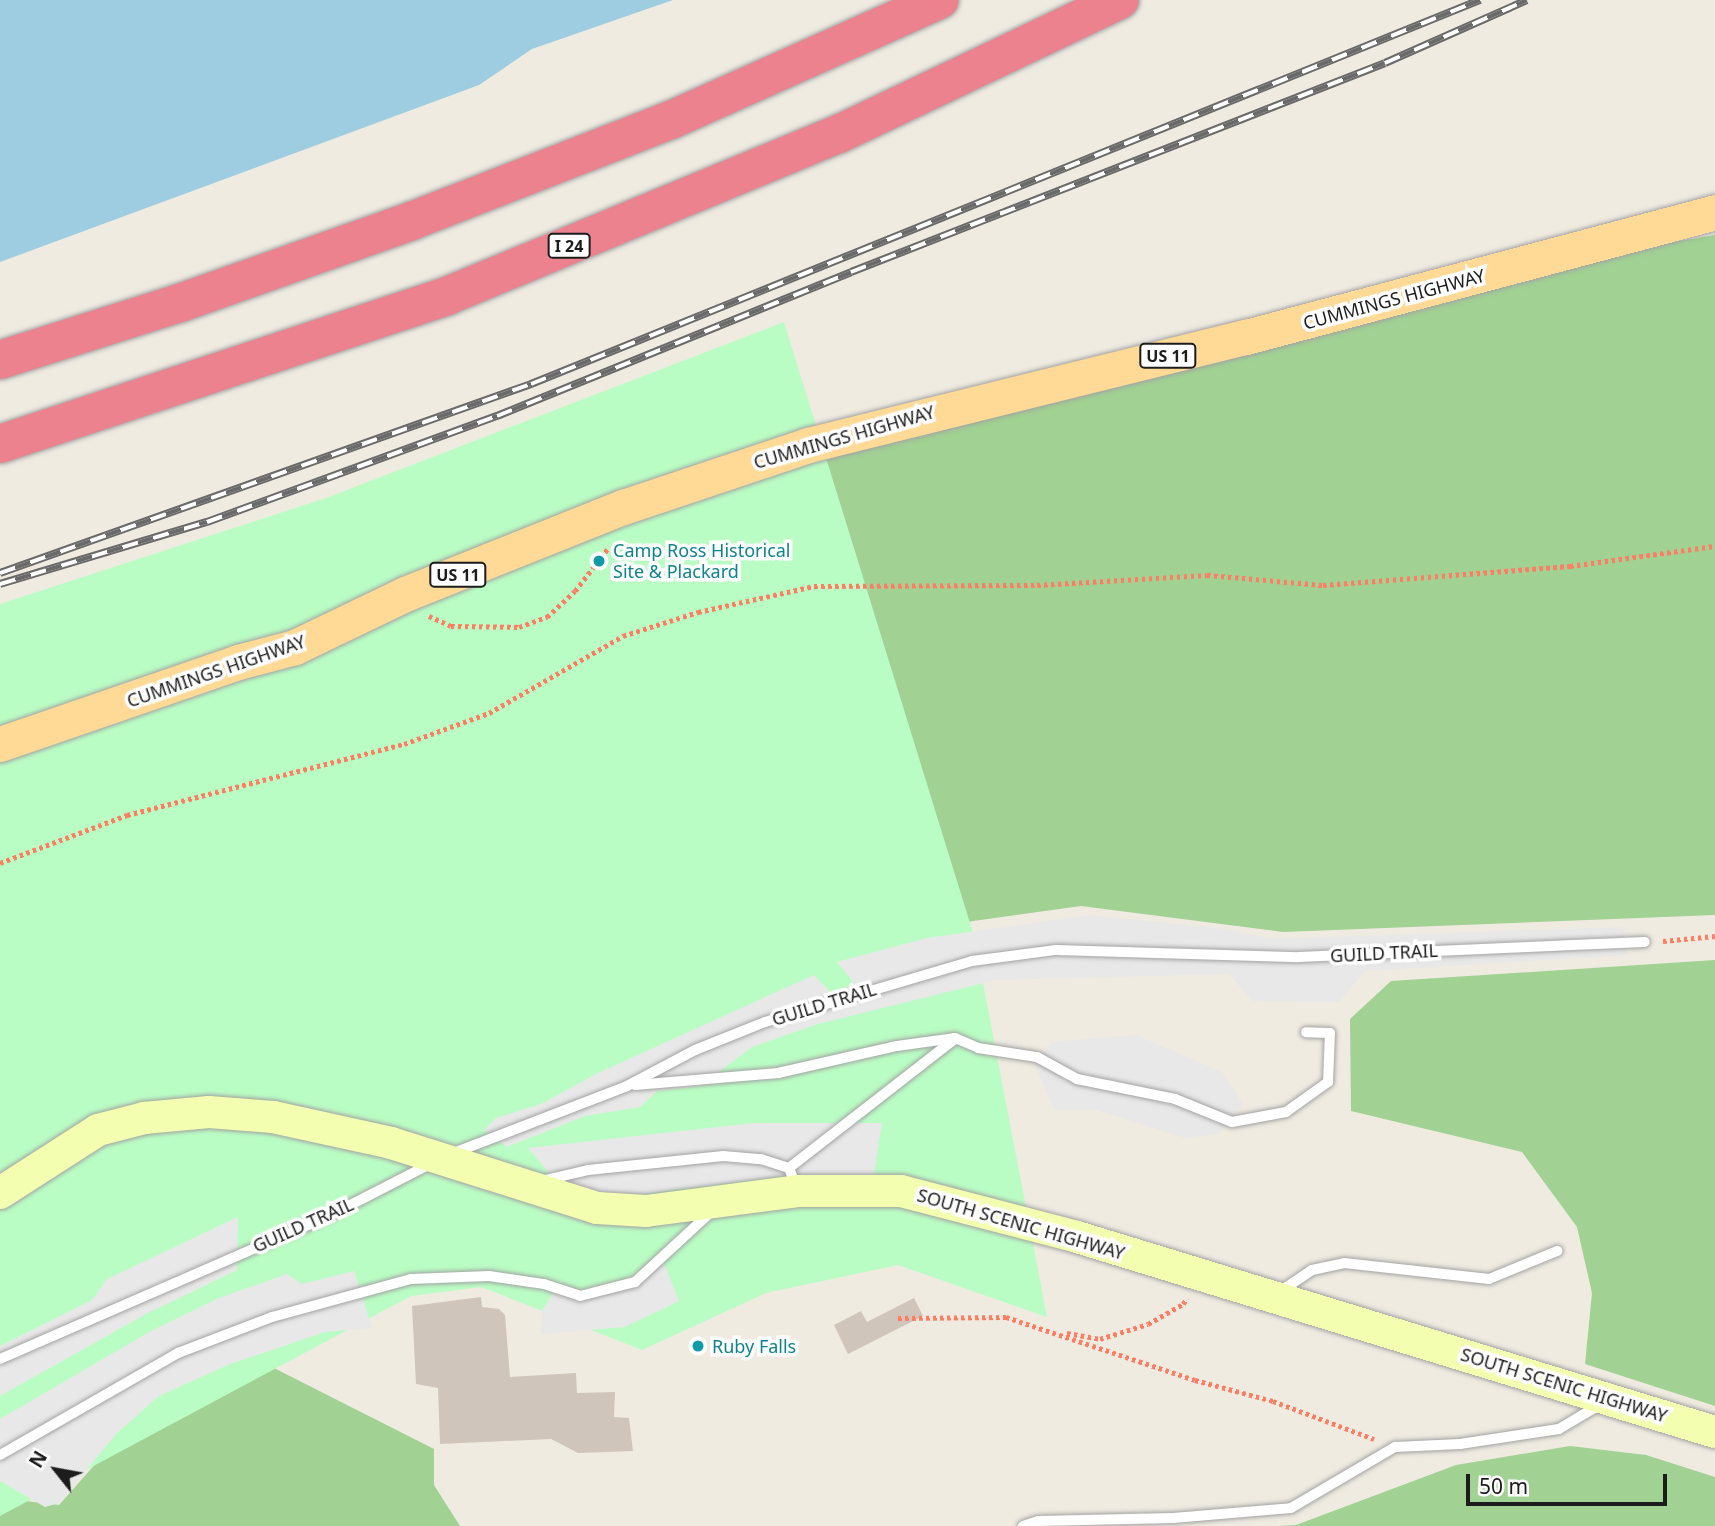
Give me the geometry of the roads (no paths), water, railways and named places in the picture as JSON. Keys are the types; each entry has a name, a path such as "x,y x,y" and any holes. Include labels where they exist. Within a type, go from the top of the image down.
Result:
{"highway":[{"path":"0,360 180,303 414,220 671,120 939,0"},
{"name":"I 24","path":"0,444 447,296 839,134 1120,0"}],"main road":[{"name":"CUMMINGS HIGHWAY","path":"0,744 238,662 295,647 405,594 628,505 883,423 1246,337 1715,212"},
{"name":"SOUTH SCENIC HIGHWAY","path":"0,1193 98,1130 178,1113 272,1117 446,1157 522,1186 597,1208 646,1212 720,1203 793,1180 901,1191 1077,1237 1270,1299 1715,1432"}],"lane":[{"name":"GUILD TRAIL","path":"0,1359 327,1217 446,1157 627,1086 695,1050 765,1022 972,961 1056,950 1299,957 1645,942"},
{"path":"627,1086 778,1073 897,1046 955,1038 978,1048 1037,1057 1077,1079 1175,1099 1232,1122 1286,1112 1328,1082 1330,1033 1306,1031"},
{"path":"522,1186 588,1170 723,1156 761,1158 793,1180 955,1038"},
{"path":"0,1455 178,1353 272,1317 411,1279 489,1276 544,1284 580,1296 635,1282 720,1203"},
{"path":"1270,1299 1312,1270 1345,1263 1489,1279 1557,1251"},
{"path":"1023,1526 1038,1521 1173,1518 1291,1508 1395,1447 1460,1444 1559,1429 1609,1399"}],"water":[{"path":"0,0 673,0 532,49 479,85 0,262"}],"railway":[{"path":"0,573 531,384 1480,0"},
{"path":"0,584 207,522 497,416 851,272 1385,63 1527,0"}],"place":[{"name":"Camp Ross Historical Site & Plackard","path":"599,561"},
{"name":"Ruby Falls","path":"698,1346"}]}
